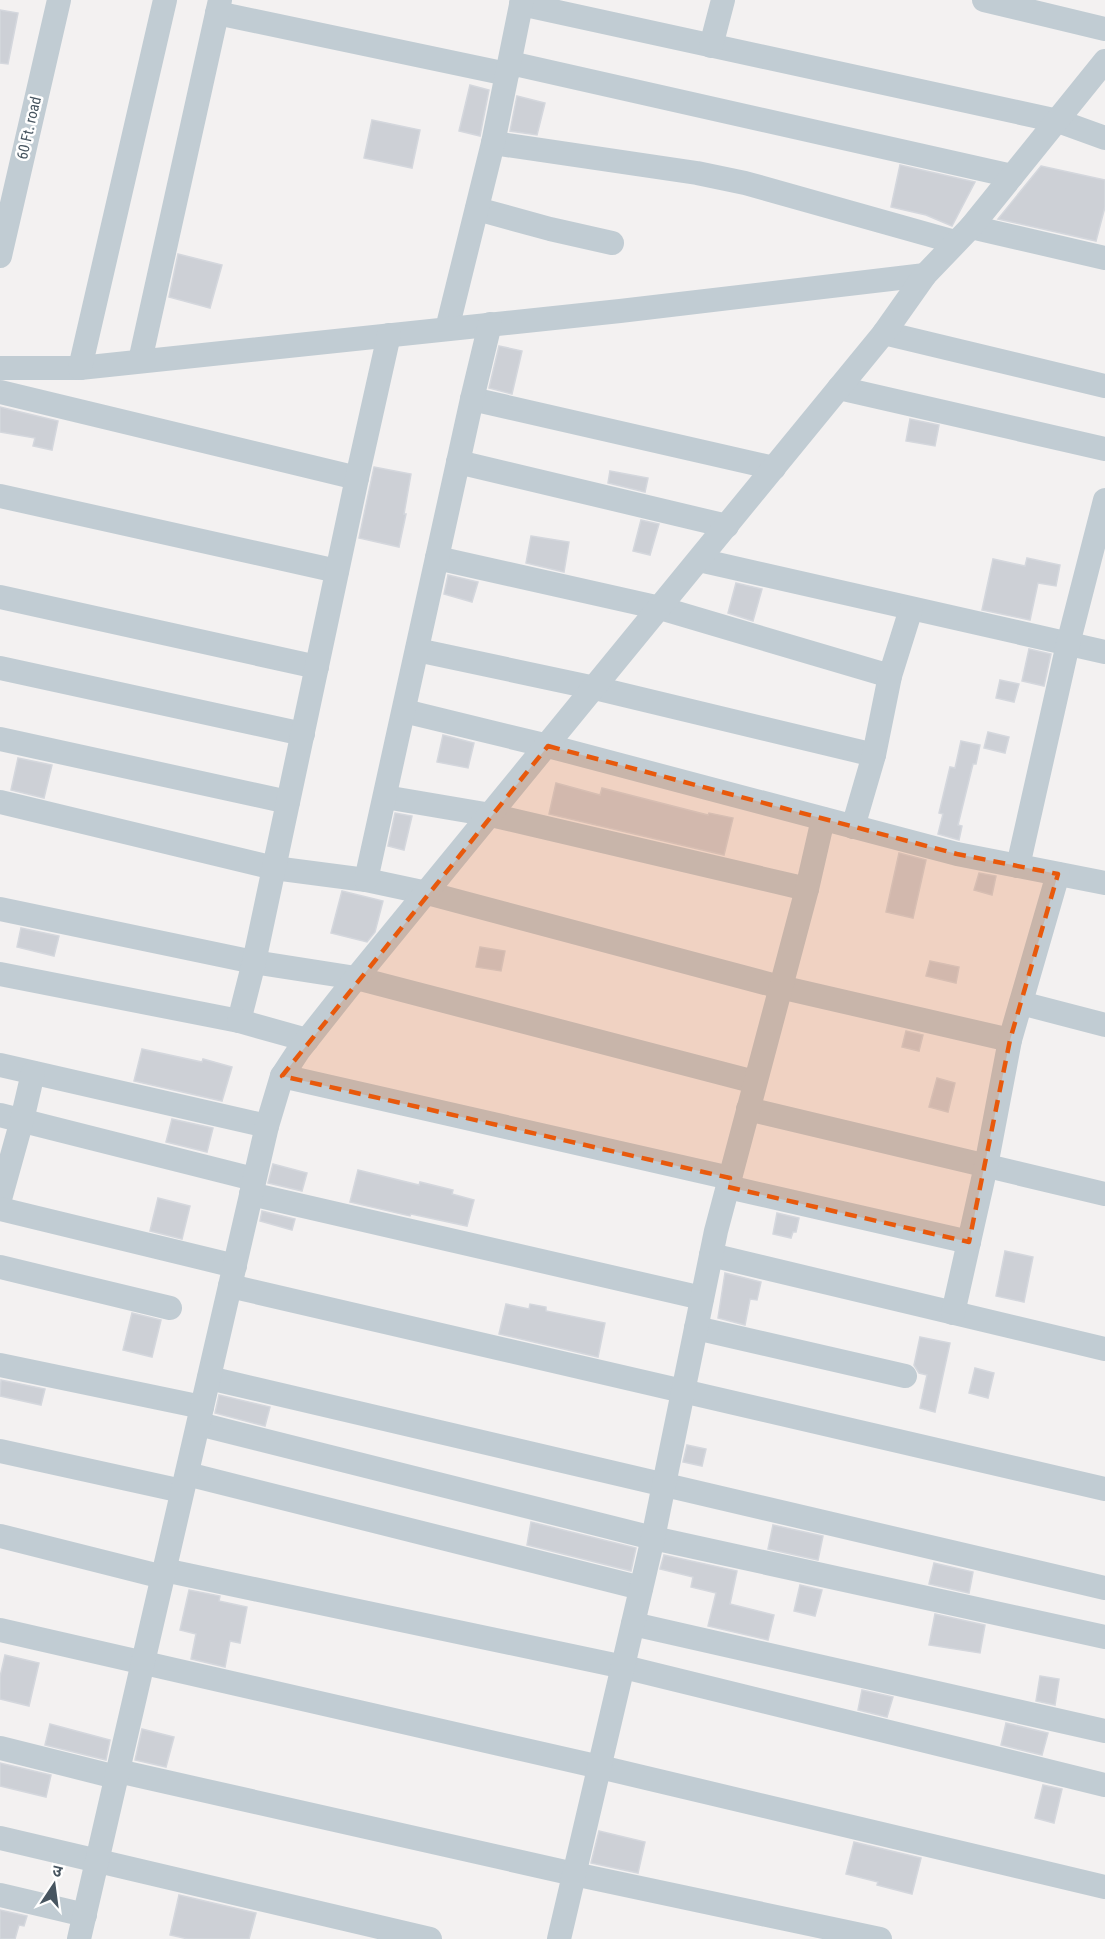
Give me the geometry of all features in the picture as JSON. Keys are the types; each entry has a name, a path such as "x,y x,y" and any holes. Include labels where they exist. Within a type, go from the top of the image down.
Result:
{"street":[{"name":"60 Ft. road","path":"0,256 4,216 59,0"},
{"path":"80,368 165,0"},
{"path":"711,45 723,0"},
{"path":"984,0 1105,29"},
{"path":"447,328 493,143 522,2 1058,121 1105,138"},
{"path":"140,361 219,7 1012,176"},
{"path":"79,1939 267,1126 282,1076 356,978 884,333 925,275 963,234 1101,72"},
{"path":"493,143 698,173 963,234 1105,258"},
{"path":"477,209 612,243"},
{"path":"0,368 80,368 631,310 925,275"},
{"path":"366,880 490,324"},
{"path":"884,333 1105,386"},
{"path":"239,1021 254,962 389,335"},
{"path":"839,388 1105,448"},
{"path":"0,392 357,478"},
{"path":"472,399 774,468"},
{"path":"458,462 727,526"},
{"path":"0,496 337,571"},
{"path":"1018,866 1068,644 1105,500"},
{"path":"437,558 660,608 890,676"},
{"path":"699,560 1105,652"},
{"path":"0,597 317,667"},
{"path":"853,827 874,755 890,676 911,609"},
{"path":"417,650 594,688 874,755"},
{"path":"0,668 303,734"},
{"path":"404,711 548,746 957,854 1105,883"},
{"path":"0,739 288,802"},
{"path":"385,797 491,815 807,889"},
{"path":"0,802 274,868 366,880 427,893 780,987 1010,1040"},
{"path":"559,1939 624,1667 711,1255 807,889 823,819"},
{"path":"954,1313 986,1166 1010,1040 1058,873"},
{"path":"0,909 254,962 356,978 755,1082"},
{"path":"0,974 239,1021 307,1040"},
{"path":"1021,1003 1105,1025"},
{"path":"0,1065 267,1126"},
{"path":"0,1199 11,1118 33,1073"},
{"path":"282,1076 969,1242"},
{"path":"748,1109 1105,1194"},
{"path":"11,1118 253,1186 702,1298"},
{"path":"0,1209 232,1276 683,1392 1105,1489"},
{"path":"711,1255 1105,1349"},
{"path":"0,1268 170,1308"},
{"path":"696,1328 904,1376"},
{"path":"0,1365 201,1415 652,1538 1105,1637"},
{"path":"209,1378 1105,1588"},
{"path":"0,1451 185,1483 641,1588"},
{"path":"0,1536 163,1574 624,1667 1105,1785"},
{"path":"633,1624 1105,1731"},
{"path":"0,1630 600,1767 1105,1887"},
{"path":"0,1748 880,1939"},
{"path":"0,1838 430,1939"},
{"path":"0,1895 85,1915"}],"highlighted area":[{"path":"548,746 957,854 1058,874 1010,1040 969,1242 728,1187 730,1178 282,1076"}],"building":[{"path":"0,10 18,13 8,64 0,63"},
{"path":"470,85 489,90 480,136 459,131"},
{"path":"517,96 545,103 537,135 510,131"},
{"path":"372,120 420,130 412,168 364,158"},
{"path":"900,165 975,182 952,226 926,215 891,207"},
{"path":"1041,166 1105,180 1105,207 1096,241 998,219"},
{"path":"178,254 222,265 210,308 169,297"},
{"path":"499,346 522,351 512,394 489,388"},
{"path":"0,407 58,421 52,450 33,446 35,438 0,432"},
{"path":"910,419 939,425 935,446 906,441"},
{"path":"374,467 411,474 399,547 359,538"},
{"path":"610,471 648,478 645,492 608,483"},
{"path":"641,520 659,524 650,555 633,551"},
{"path":"531,536 569,542 564,572 526,563"},
{"path":"1027,558 1060,565 1056,586 1038,583 1030,620 982,610 993,559 1025,566"},
{"path":"448,575 478,582 472,602 444,594"},
{"path":"736,583 762,589 753,621 728,613"},
{"path":"1029,649 1051,654 1044,686 1022,681"},
{"path":"1000,680 1019,684 1014,702 996,698"},
{"path":"988,732 1009,737 1005,753 984,748"},
{"path":"443,735 474,743 468,768 437,762"},
{"path":"961,741 980,745 958,825 962,826 959,840 938,834 943,814 939,813 950,767 955,768"},
{"path":"18,758 52,765 44,798 11,790"},
{"path":"556,783 600,795 602,788 708,815 709,813 733,818 724,855 549,814"},
{"path":"395,813 412,816 404,850 388,846"},
{"path":"899,853 926,860 913,918 886,912"},
{"path":"979,873 996,876 992,895 974,890"},
{"path":"342,891 383,901 375,932 367,942 331,933"},
{"path":"21,928 59,936 54,956 17,947"},
{"path":"480,947 505,951 501,971 476,967"},
{"path":"930,961 959,967 956,983 926,976"},
{"path":"906,1031 923,1035 919,1051 902,1047"},
{"path":"142,1049 202,1062 203,1059 232,1067 222,1101 134,1081"},
{"path":"937,1078 955,1083 948,1112 929,1107"},
{"path":"172,1119 213,1128 207,1152 166,1142"},
{"path":"273,1164 307,1173 302,1191 268,1183"},
{"path":"358,1170 419,1185 420,1182 453,1190 452,1194 474,1200 467,1226 350,1202"},
{"path":"158,1198 190,1206 182,1239 150,1231"},
{"path":"262,1211 295,1219 292,1230 260,1221"},
{"path":"777,1213 799,1218 796,1232 793,1232 791,1238 773,1234"},
{"path":"1005,1251 1033,1257 1024,1302 996,1296"},
{"path":"725,1273 761,1282 757,1300 750,1299 745,1325 718,1318"},
{"path":"506,1304 529,1309 530,1304 546,1307 546,1311 605,1323 598,1357 499,1334"},
{"path":"132,1313 161,1320 152,1357 123,1350"},
{"path":"920,1337 950,1343 935,1412 920,1408 927,1375 919,1373 914,1365"},
{"path":"975,1368 994,1373 988,1398 969,1393"},
{"path":"1,1380 45,1389 41,1405 0,1396"},
{"path":"219,1395 270,1407 265,1426 215,1413"},
{"path":"687,1445 706,1449 702,1466 683,1462"},
{"path":"531,1522 636,1548 631,1571 527,1545"},
{"path":"773,1525 823,1536 818,1560 768,1549"},
{"path":"664,1555 737,1571 730,1604 774,1615 768,1640 708,1626 716,1593 691,1587 693,1577 660,1569"},
{"path":"934,1563 973,1572 969,1593 929,1584"},
{"path":"800,1585 822,1590 815,1616 794,1611"},
{"path":"189,1590 220,1596 219,1601 247,1607 240,1643 230,1641 225,1667 191,1659 196,1634 180,1630"},
{"path":"935,1614 985,1625 980,1653 929,1645"},
{"path":"5,1655 39,1663 29,1706 0,1699 0,1677"},
{"path":"1040,1676 1059,1679 1055,1705 1036,1701"},
{"path":"862,1690 893,1697 887,1717 858,1710"},
{"path":"1006,1723 1048,1733 1042,1755 1001,1745"},
{"path":"50,1724 110,1740 106,1760 45,1745"},
{"path":"142,1729 174,1737 166,1767 135,1760"},
{"path":"0,1763 51,1775 46,1797 0,1786"},
{"path":"1043,1785 1062,1789 1054,1823 1035,1818"},
{"path":"599,1831 645,1842 638,1873 591,1863"},
{"path":"854,1842 921,1858 912,1894 846,1874"},
{"path":"179,1895 256,1913 249,1939 188,1939 170,1935"},
{"path":"0,1910 27,1916 24,1926 19,1925 15,1939 0,1939"}]}
